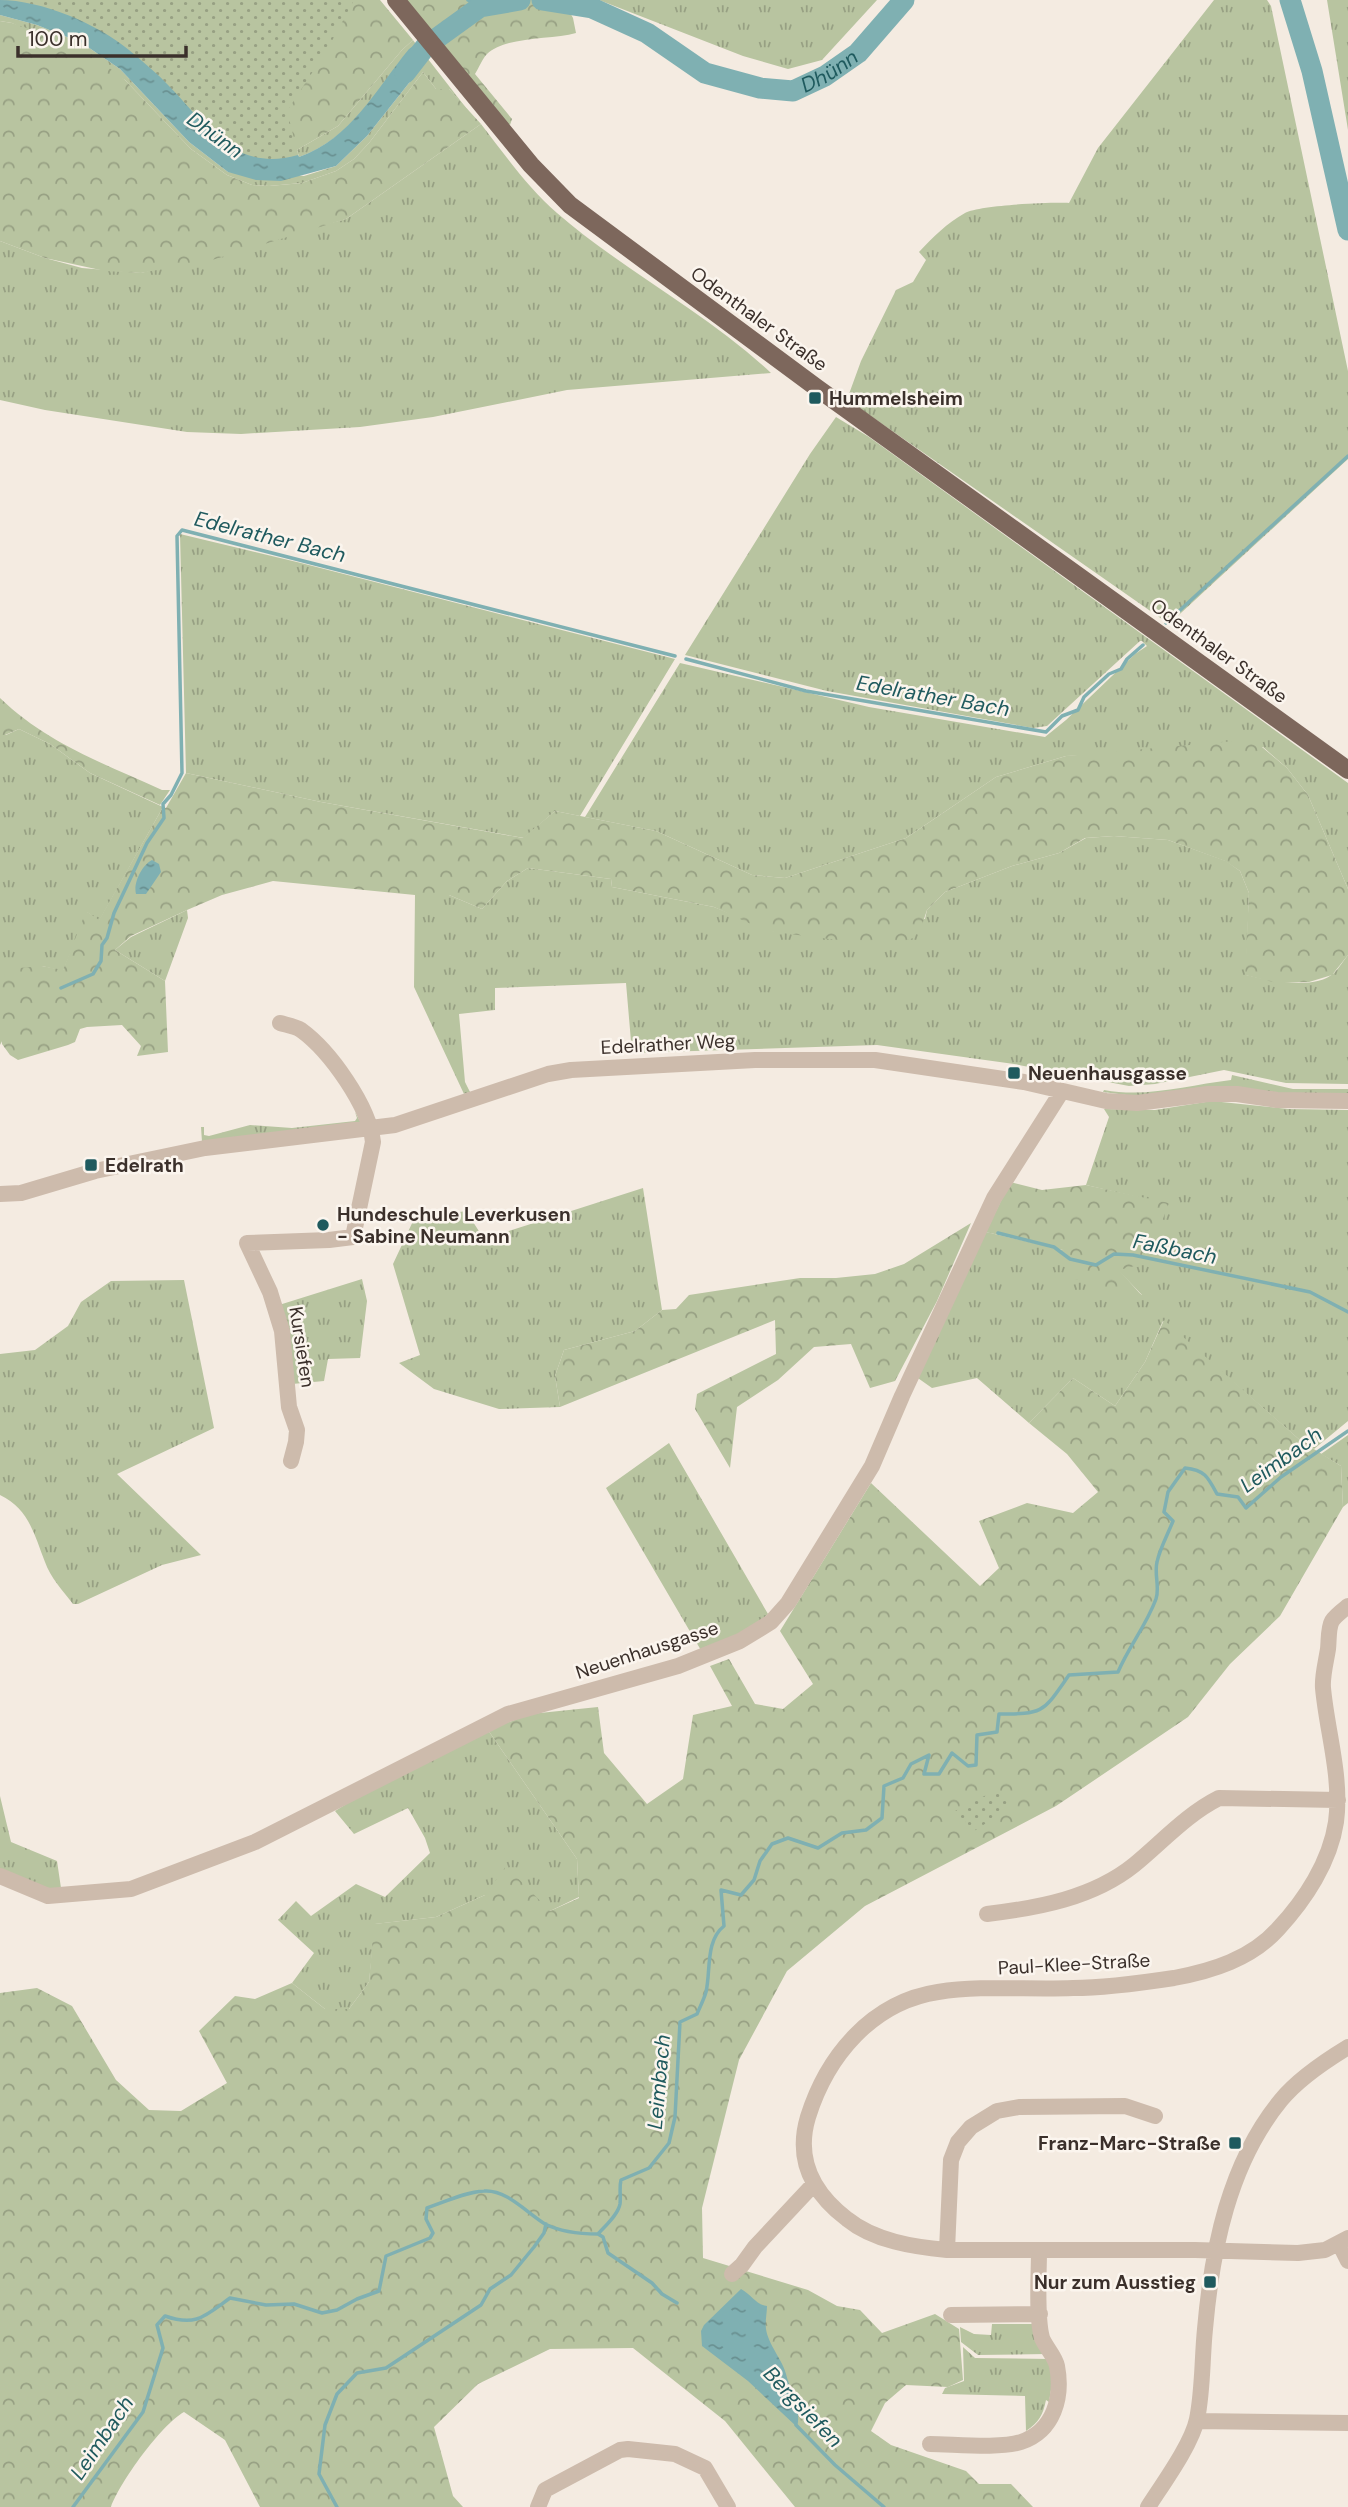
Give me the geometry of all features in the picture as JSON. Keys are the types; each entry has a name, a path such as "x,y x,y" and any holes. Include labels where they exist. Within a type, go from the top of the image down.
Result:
{"main road":[{"name":"Odenthaler Straße","path":"396,0 531,165 570,205 817,388 1348,769"}],"street":[{"path":"281,1023 299,1029 342,1071 372,1128"},
{"name":"Edelrather Weg","path":"0,1194 21,1193 95,1171 205,1148 395,1125 548,1074 571,1070 755,1060 875,1060 1024,1082 1106,1101 1137,1103 1208,1094 1277,1100 1348,1101"},
{"name":"Neuenhausgasse","path":"0,1876 48,1896 131,1889 255,1842 508,1714 678,1666 740,1641 771,1622 788,1603 872,1466 994,1198 1062,1091"},
{"name":"Kursiefen","path":"291,1461 297,1430 289,1407 282,1331 270,1292 247,1243 353,1237 373,1142 372,1128"},
{"name":"Paul-Klee-Straße","path":"813,2185 805,2161 804,2132 819,2085 842,2049 889,2010 912,1999 938,1992 1076,1989 1156,1981 1218,1969 1265,1943 1311,1886 1330,1846 1338,1800 1323,1686 1332,1622 1348,1606"},
{"path":"987,1914 1093,1891 1132,1866 1204,1806 1219,1798 1338,1800"},
{"path":"1147,2507 1186,2445 1197,2421 1215,2251 1232,2187 1262,2128 1282,2098 1309,2074 1348,2047"},
{"path":"947,2250 951,2160 958,2142 971,2127 998,2111 1019,2107 1125,2106 1155,2116"},
{"path":"732,2274 813,2185 851,2223 895,2242 947,2250 1311,2252 1325,2250 1343,2240 1348,2261"},
{"path":"929,2444 1021,2442 1039,2431 1050,2420 1058,2404 1059,2378 1055,2358 1042,2338 1039,2251"},
{"path":"951,2315 1040,2314"},
{"path":"1197,2421 1348,2423"},
{"path":"538,2507 545,2490 611,2455 628,2449 675,2454 705,2468 728,2507"}],"green space":[{"path":"0,0 354,0 327,50 287,111 301,166 230,160 123,58"},
{"path":"16,0 380,0 413,40 338,126 297,150 298,155"},
{"path":"404,0 563,0 573,18 576,33 505,44 485,56 475,74 512,119 510,125 502,120"},
{"path":"599,0 877,0 822,60 788,69 743,56"},
{"path":"1214,0 1267,0 1271,6 1348,371 1348,459 1169,624 855,405 849,394 861,361 896,290 913,282 926,260 919,252 946,226 973,210 1069,203 1098,148"},
{"path":"1327,0 1348,0 1348,130"},
{"path":"0,15 37,25 82,43 120,69 189,142 228,172 304,176 336,166 367,136 428,59 470,113 449,89 436,89 423,72 369,143 354,159 336,171 302,183 252,185 227,175 191,149 125,80 12,23 0,21"},
{"path":"0,21 82,47 125,80 191,149 227,175 252,185 302,183 336,171 354,159 369,143 423,72 436,89 449,89 481,124 346,219 212,260 141,273 105,271 45,258 0,241"},
{"path":"413,40 416,44 362,112 333,139 299,157 297,150 338,126"},
{"path":"481,124 527,182 557,213 610,254 720,330 771,373 567,390 433,417 360,427 241,434 187,432 45,410 0,400 0,241 82,268 141,273 346,219"},
{"path":"836,417 869,437 1348,783 1348,889 1308,795 1287,768 1263,747 1066,756 996,777 906,838 785,878 752,875 656,831 585,817 680,663 869,707 1045,737 1147,646 1140,641 1047,726 1033,728 827,691 685,655 810,454"},
{"path":"180,534 675,659 580,816 555,811 524,838 321,802 186,773"},
{"path":"0,698 37,728 77,751 162,790 170,790 160,805 90,773 50,744 19,729 0,735"},
{"path":"19,729 50,744 90,773 163,807 99,921 87,912 63,971 42,966 0,1045 0,735"},
{"path":"1246,740 1262,747 1287,768 1308,795 1348,889 1348,955 1332,975 1309,982 1277,983 1245,975 1249,893 1240,871 1225,861 1168,840 1114,836 1085,838 1059,853 1012,866 945,892 927,910 921,928 913,938 885,946 766,931 714,907 612,887 611,879 528,868 507,881 482,909 449,895 415,895 273,881 222,895 187,910 131,936 115,950 165,981 168,1052 137,1056 141,1046 122,1025 80,1029 75,1042 18,1060 10,1055 2,1044 1,983 8,974 19,968 42,966 63,970 86,911 99,920 163,807 166,808 186,773 321,802 523,838 555,811 656,831 752,875 785,878 906,838 996,777 1066,756"},
{"path":"1114,836 1168,840 1226,861 1240,871 1249,893 1246,975 1291,983 1315,982 1334,973 1348,955 1348,1084 1286,1083 1224,1070 1155,1084 1129,1086 1014,1064 877,1045 632,1053 626,983 495,988 495,1010 459,1014 465,1082 470,1092 464,1094 414,987 415,895 449,895 482,909 507,881 528,868 611,879 612,887 714,907 781,932 925,919 927,910 945,892 1012,866 1059,853 1086,838"},
{"path":"187,910 188,918 165,981 115,950 131,937"},
{"path":"1232,1075 1293,1089 1348,1089 1348,1096 1126,1095 1103,1092 1168,1090 1231,1080"},
{"path":"1212,1101 1288,1109 1348,1110 1348,1421 1314,1449 1301,1441 1163,1321 1145,1362 1115,1406 1073,1378 1029,1423 977,1378 932,1388 915,1376 986,1232 1063,1250 1142,1295 1118,1270 1168,1204 1086,1185 1109,1117 1104,1109 1155,1110"},
{"path":"355,1112 361,1123 202,1142 201,1127 204,1127 204,1135 209,1136 250,1125 292,1128 355,1121"},
{"path":"1010,1182 1042,1190 1086,1185 1169,1203 1146,1263 1119,1270 1143,1297 1071,1278 1063,1250 986,1232"},
{"path":"643,1188 662,1310 635,1331 564,1350 555,1376 560,1407 499,1409 434,1389 399,1363 420,1355 393,1264 414,1219 466,1211 484,1239"},
{"path":"971,1223 937,1301 895,1381 870,1388 851,1344 814,1347 778,1380 737,1407 730,1468 695,1409 697,1394 776,1354 775,1320 560,1407 555,1376 564,1350 635,1331 662,1310 676,1309 689,1295 800,1278 875,1274 904,1264"},
{"path":"362,1279 367,1301 360,1358 328,1359 324,1381 292,1384 279,1305"},
{"path":"184,1280 214,1428 117,1474 201,1555 162,1565 73,1604 47,1568 34,1532 24,1515 18,1507 0,1495 0,1354 35,1350 68,1326 81,1302 111,1281"},
{"path":"1164,1320 1301,1441 1341,1466 1343,1507 1280,1616 1230,1664 1188,1717 1056,1806 865,1906 787,1971 739,2060 702,2208 703,2258 808,2290 837,2306 860,2310 882,2333 935,2314 959,2329 963,2380 948,2387 906,2385 885,2403 871,2431 891,2445 966,2471 979,2484 1011,2484 1033,2507 795,2507 725,2421 633,2348 550,2349 478,2384 434,2427 453,2496 463,2507 260,2507 225,2440 184,2412 164,2429 142,2455 111,2507 0,2507 0,1993 37,1988 72,2006 116,2080 149,2110 181,2111 227,2083 199,2031 235,1996 255,1999 292,1983 325,2009 349,2009 369,1982 374,1924 436,1917 485,1895 506,1866 550,1911 579,1898 577,1859 488,1730 530,1714 598,1707 604,1753 647,1804 683,1779 693,1715 732,1706 710,1666 729,1659 755,1704 783,1709 813,1684 780,1631 871,1483 980,1586 999,1568 979,1521 1027,1503 1073,1513 1098,1492 1067,1454 1029,1423 1073,1378 1115,1406 1145,1362"},
{"path":"1348,1435 1348,1503 1343,1507 1341,1466 1321,1454"},
{"path":"669,1443 768,1614 754,1628 702,1652 606,1488"},
{"path":"488,1730 577,1859 579,1897 550,1911 485,1895 436,1917 375,1924 369,1982 349,2009 325,2009 292,1983 314,1953 278,1920 296,1901 311,1916 356,1884 385,1897 430,1853 408,1808 354,1834 335,1811 395,1774"},
{"path":"998,1789 1011,1807 974,1831 955,1811"},
{"path":"0,1796 11,1842 57,1861 61,1888 55,1891 0,1871"},
{"path":"992,2324 1033,2324 1046,2354 978,2355 961,2342 960,2327 974,2334 991,2335"},
{"path":"963,2347 975,2358 1049,2359 1054,2372 1049,2402 1046,2400 1042,2414 1026,2431 1025,2396 942,2394 945,2388 964,2381"}],"water":[{"path":"0,0 51,9 102,31 155,72 224,142 256,157 299,157 317,149 333,138 361,111 409,49 416,44 428,59 367,136 336,166 281,181 256,180 228,172 189,142 120,69 82,43 37,25 0,15"},
{"path":"152,860 159,864 161,872 146,894 136,894 139,875"},
{"path":"741,2289 760,2304 767,2306 767,2335 784,2369 795,2400 797,2427 748,2381 702,2346 701,2331 704,2325"}],"waterway":[{"path":"468,0 480,7"},
{"name":"Dhünn","path":"405,73 426,46 480,7 520,0"},
{"name":"Dhünn","path":"542,0 592,8 647,33 705,73 760,88 793,91 825,76 858,53 904,0"},
{"name":"Dhünn","path":"1290,0 1312,71 1348,230"},
{"name":"Edelrather Bach","path":"1166,623 1348,456"},
{"name":"Edelrather Bach","path":"61,988 93,974 101,961 102,945 107,938 114,913 147,843 164,818 163,804 171,795 182,773 177,536 182,530 675,656"},
{"name":"Edelrather Bach","path":"686,659 806,691 1046,732 1062,716 1078,710 1084,697 1109,674 1121,669 1127,659 1143,645"},
{"name":"Faßbach","path":"998,1233 1054,1247 1070,1259 1096,1265 1114,1254 1133,1255 1310,1292 1348,1312"},
{"name":"Leimbach","path":"73,2507 143,2412 163,2348 157,2325 165,2316 193,2320 207,2315 230,2298 266,2305 294,2304 322,2313 337,2310 379,2291 386,2256 430,2238 433,2233 426,2219 427,2208 477,2192 492,2191 500,2194 551,2227 598,2234 619,2208 621,2180 649,2168 669,2143 675,2117 680,2022 697,2014 706,1992 711,1948 718,1932 724,1926 721,1890 741,1895 754,1880 760,1861 772,1844 788,1838 818,1848 842,1833 866,1830 882,1818 884,1786 903,1778 911,1764 929,1755 924,1774 939,1774 952,1753 968,1766 976,1765 977,1735 997,1732 999,1714 1026,1713 1042,1708 1054,1697 1069,1675 1118,1672 1156,1599 1157,1562 1173,1521 1164,1512 1168,1492 1185,1468 1202,1473 1217,1494 1238,1497 1246,1508 1281,1477 1348,1431"},
{"path":"337,2507 319,2474 325,2425 337,2394 357,2373 386,2368 481,2305 490,2289 511,2275 534,2247 544,2233 546,2224"},
{"name":"Bergsiefen","path":"598,2234 603,2237 608,2253 677,2303"},
{"name":"Bergsiefen","path":"796,2425 835,2465 884,2507"}],"place":[{"name":"Hummelsheim","path":"815,398"},
{"name":"Neuenhausgasse","path":"1014,1073"},
{"name":"Edelrath","path":"91,1165"},
{"name":"Hundeschule Leverkusen - Sabine Neumann","path":"323,1225"},
{"name":"Franz-Marc-Straße","path":"1235,2143"},
{"name":"Nur zum Ausstieg","path":"1210,2282"}]}
